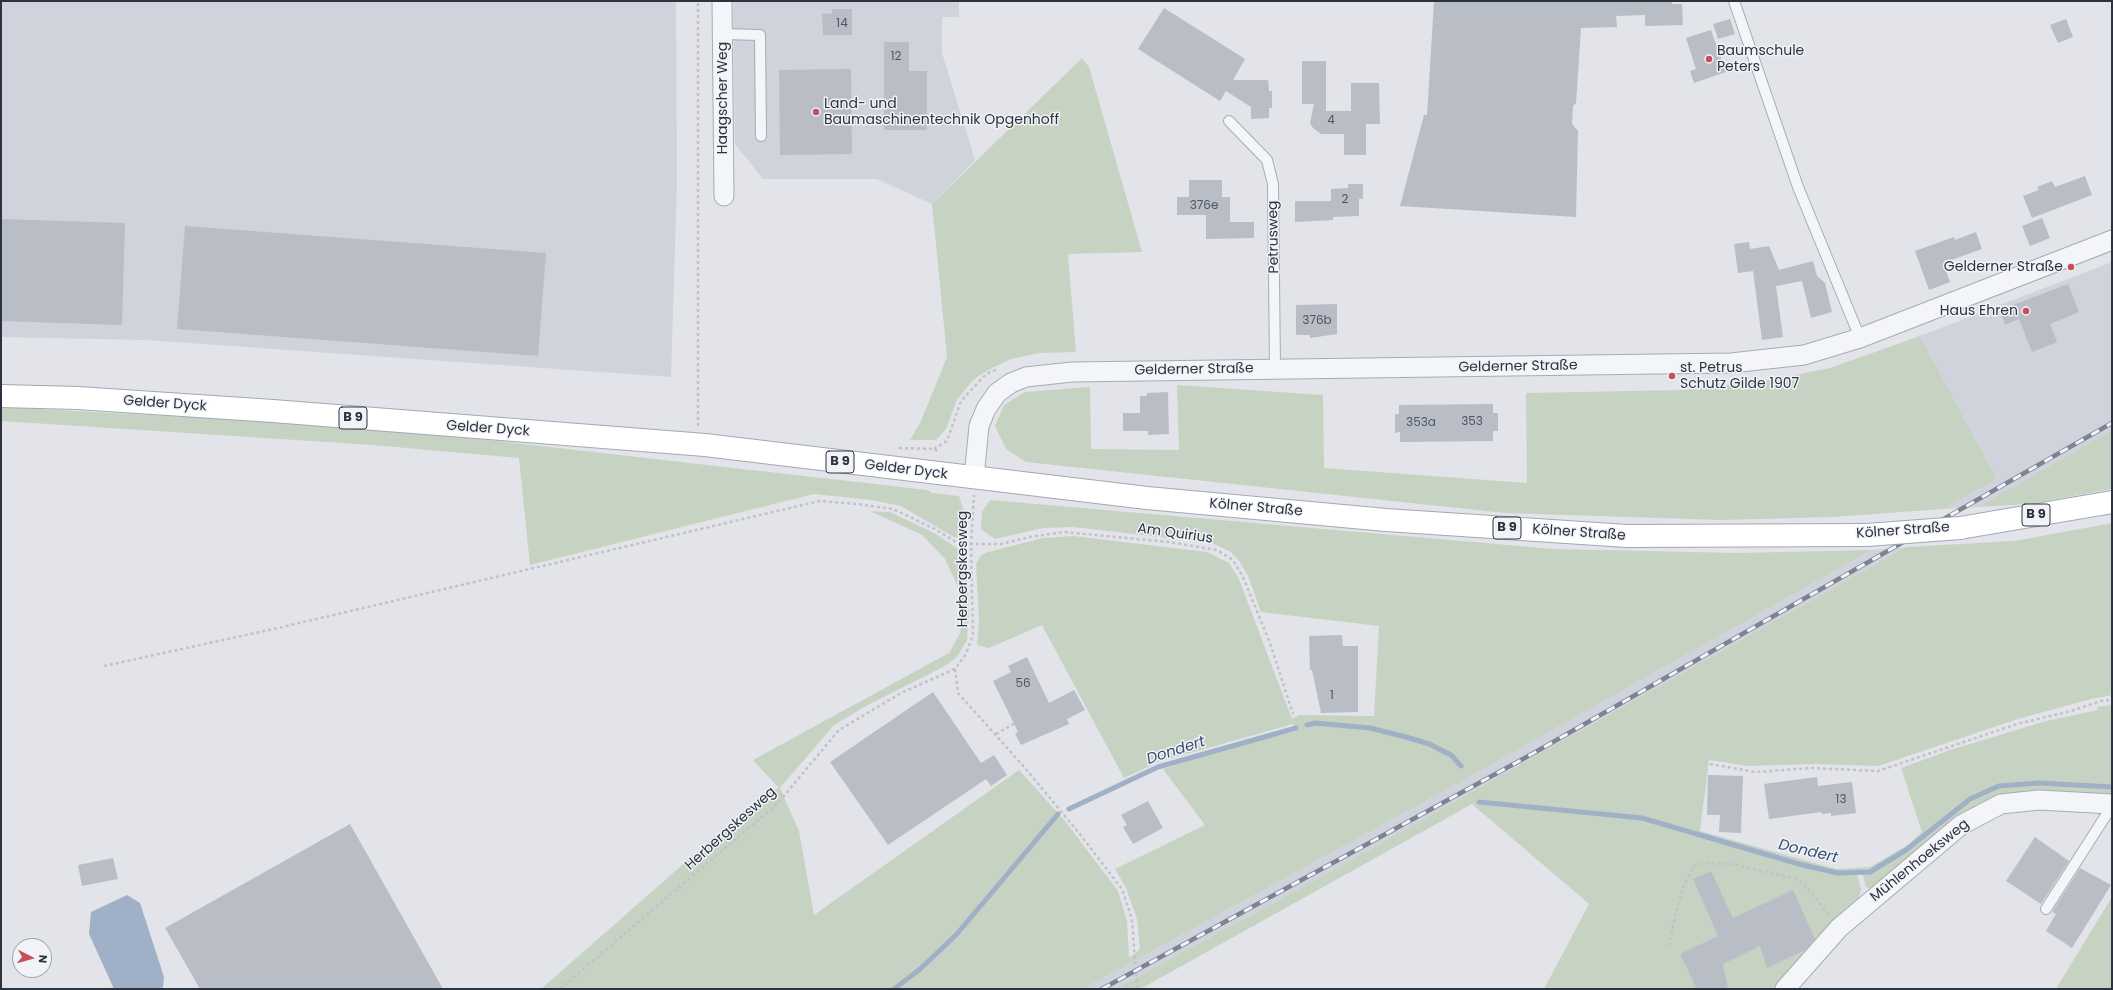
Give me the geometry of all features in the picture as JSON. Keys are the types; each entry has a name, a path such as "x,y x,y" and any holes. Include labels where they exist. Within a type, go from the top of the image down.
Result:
{"main road":[{"name":"Gelder Dyck","path":"1,396 78,398 706,445 974,478"},
{"name":"Kölner Straße","path":"974,478 1147,498 1386,520 1626,536 1867,535 1960,528 2112,502"}],"street":[{"name":"Haagscher Weg","path":"722,1 724,196"},
{"name":"Gelderner Straße","path":"974,478 979,426 986,409 997,393 1011,383 1026,376 1072,372 1731,363 1804,355 1860,338 2112,240"},
{"name":"Mühlenhoeksweg","path":"1785,989 1839,928 1961,825 2001,804 2040,800 2112,805"}],"lane":[{"path":"1734,1 1798,187 1860,338"},
{"path":"723,34 760,35 761,136"},
{"name":"Petrusweg","path":"1229,121 1267,160 1273,184 1275,370"},
{"path":"2046,909 2112,805"}],"path":[{"path":"698,1 698,427 706,445"},
{"name":"Herbergskesweg","path":"560,989 778,803 839,730 901,693 955,669 966,654 973,635 971,544 974,478"},
{"name":"Am Quirius","path":"104,666 278,628 820,502 857,504 893,509 935,529 959,544 1001,544 1030,537 1064,532 1169,542 1217,550 1233,560 1243,577 1270,643 1293,714"},
{"path":"955,669 958,693 996,734 1079,833 1122,889 1132,919 1137,971 1137,989"},
{"path":"1710,764 1755,772 1812,768 1878,771 2017,724 2112,700"},
{"path":"996,734 1045,706"},
{"path":"1669,946 1675,916 1688,875 1695,866 1712,862 1733,864 1798,879 1804,884 1839,928"}],"shaded area":[{"path":"1,1 676,1 677,180 671,377 146,340 1,337"},
{"path":"733,1 959,1 959,17 942,17 942,53 975,160 932,204 877,179 763,179 735,144"},
{"path":"2112,262 2112,430 1978,507 1943,509 1997,479 1920,336"},
{"path":"1906,547 1312,882 1115,989 1083,989 1462,781 1872,550"}],"green space":[{"path":"1082,58 1089,67 1142,252 1068,254 1076,352 1039,353 1011,359 988,370 973,380 957,400 946,429 936,440 910,440 921,421 947,357 932,204"},
{"path":"1920,336 1997,479 1943,509 1833,517 1721,520 1505,513 1026,462 1006,449 995,426 1004,405 1025,392 1090,387 1091,449 1179,450 1177,385 1323,395 1324,468 1527,483 1526,393 1683,390 1764,381 1830,368"},
{"path":"1,407 263,421 488,440 927,490 932,493 959,496 964,511 965,537 954,537 901,506 871,500 814,494 530,565 519,458 373,445 1,421"},
{"path":"2112,430 2112,489 2028,504 1978,507"},
{"path":"990,500 1554,549 1737,553 1872,550 1462,781 1083,989 541,989 763,794 779,788 753,760 949,653 960,633 963,610 957,585 945,559 922,535 870,511 890,512 934,533 966,554 969,612 967,640 957,657 943,667 866,706 834,725 780,788 799,831 814,915 1019,770 1065,821 1118,891 1127,921 1129,958 1140,949 1137,919 1126,888 1115,869 1205,825 1163,769 1240,745 1296,731 1293,724 1158,762 1124,778 1042,625 989,648 977,645 979,621 976,564 981,555 988,552 1043,538 1073,536 1207,552 1229,563 1239,579 1292,719 1299,715 1374,716 1379,626 1261,612 1248,576 1240,562 1231,552 1212,543 1073,527 1043,528 995,539 981,529 982,512"},
{"path":"2112,523 2112,695 2091,699 2018,719 1878,766 1816,764 1749,766 1709,760 1700,831 1836,869 1870,867 1908,845 1922,832 1901,768 1950,750 2046,721 2098,710 2097,707 2112,705 2112,800 2004,799 1875,890 1866,887 1863,875 1857,875 1861,889 1858,903 1778,989 1544,989 1589,904 1472,804 1144,987 1137,989 1115,989 1312,882 1906,547 2014,541"},
{"path":"2112,897 2112,989 2059,989 2057,987"}],"water":[{"path":"127,895 140,903 164,977 163,987 160,989 114,989 89,934 91,912"}],"building":[{"path":"1434,1 1672,1 1672,4 1682,4 1683,25 1645,26 1645,15 1616,16 1617,27 1581,28 1576,103 1573,106 1572,124 1578,131 1576,217 1400,206 1424,115 1427,115"},
{"path":"1164,8 1245,59 1233,80 1268,80 1269,91 1272,91 1272,108 1269,108 1269,118 1251,119 1251,107 1226,91 1220,101 1138,49"},
{"path":"832,9 852,9 852,35 823,35 822,13 832,14"},
{"path":"1730,19 1735,34 1718,39 1713,24"},
{"path":"2066,19 2073,37 2058,43 2050,25"},
{"name":"Baumschule Peters","path":"1711,30 1726,72 1694,83 1690,71 1696,69 1686,38"},
{"path":"884,42 909,42 909,71 927,71 927,130 884,130"},
{"path":"1302,61 1326,61 1326,111 1351,111 1351,83 1379,83 1380,124 1366,124 1366,155 1344,155 1344,134 1321,134 1313,128 1310,123 1314,104 1302,104"},
{"name":"Land- und Baumaschinentechnik Opgenhoff","path":"851,69 852,154 780,155 779,70"},
{"path":"2085,176 2092,195 2032,218 2023,196 2039,190 2037,187 2052,181 2055,187"},
{"path":"1189,180 1222,180 1222,197 1230,197 1230,222 1254,222 1254,238 1206,239 1206,215 1177,215 1177,197 1189,197"},
{"path":"1348,184 1363,184 1363,199 1359,199 1359,216 1333,217 1333,220 1295,222 1295,201 1331,201 1331,189 1348,188"},
{"path":"2042,218 2050,238 2030,246 2022,226"},
{"path":"1,219 125,223 122,325 1,321"},
{"path":"185,226 546,253 538,356 177,329"},
{"path":"1976,232 1982,249 1943,263 1950,282 1929,290 1915,251 1954,237 1955,240"},
{"path":"1749,242 1750,249 1769,246 1779,270 1813,261 1817,276 1825,283 1832,312 1811,318 1802,281 1776,286 1783,337 1762,340 1753,271 1738,273 1734,244"},
{"path":"2068,284 2079,312 2050,324 2057,342 2032,352 2019,319 2005,325 2000,310"},
{"path":"1337,304 1337,334 1310,338 1310,335 1296,335 1296,305"},
{"path":"1168,392 1169,434 1148,435 1148,431 1123,431 1123,413 1140,413 1140,396 1147,396 1147,393"},
{"path":"1493,404 1493,413 1498,413 1498,431 1493,431 1493,441 1400,442 1400,432 1395,433 1395,414 1399,414 1399,405"},
{"path":"1342,635 1343,646 1358,646 1358,712 1321,713 1312,670 1310,670 1309,636"},
{"path":"1027,657 1049,703 1074,690 1085,710 1067,719 1069,724 1021,745 1015,734 1018,732 993,681 1011,672 1008,666"},
{"path":"933,692 981,763 994,755 1007,775 991,786 986,779 888,845 830,762"},
{"path":"1708,775 1743,776 1741,833 1719,832 1720,815 1707,815"},
{"path":"1817,777 1818,786 1852,782 1856,813 1831,816 1831,813 1822,814 1821,812 1769,819 1764,784"},
{"path":"1148,801 1163,828 1133,844 1123,827 1127,825 1121,815"},
{"path":"350,824 443,989 200,989 165,928"},
{"path":"2035,837 2069,861 2041,904 2006,881"},
{"path":"113,858 118,879 82,886 78,865"},
{"path":"2080,868 2111,885 2072,948 2046,931 2056,914 2052,912"},
{"path":"1711,871 1733,918 1793,890 1815,939 1805,950 1767,968 1760,946 1723,964 1728,989 1697,989 1680,954 1718,936 1693,879"}],"waterway":[{"name":"Dondert","path":"1307,725 1315,723 1370,728 1406,737 1429,744 1451,755 1461,766"},
{"name":"Dondert","path":"1069,809 1158,767 1296,728"},
{"name":"Dondert","path":"1479,802 1642,818 1799,864 1837,873 1870,872 1906,850 1970,799 1999,786 2039,783 2112,787"},
{"name":"Dondert","path":"894,989 919,970 956,935 1058,814"}],"railway":[{"path":"1102,989 1532,754 2112,423"}],"place":[{"name":"Baumschule Peters","path":"1709,59"},
{"name":"Land- und Baumaschinentechnik Opgenhoff","path":"816,112"},
{"name":"Gelderner Straße","path":"2071,267"},
{"name":"Haus Ehren","path":"2026,311"},
{"name":"st. Petrus Schutz Gilde 1907","path":"1672,376"}]}
